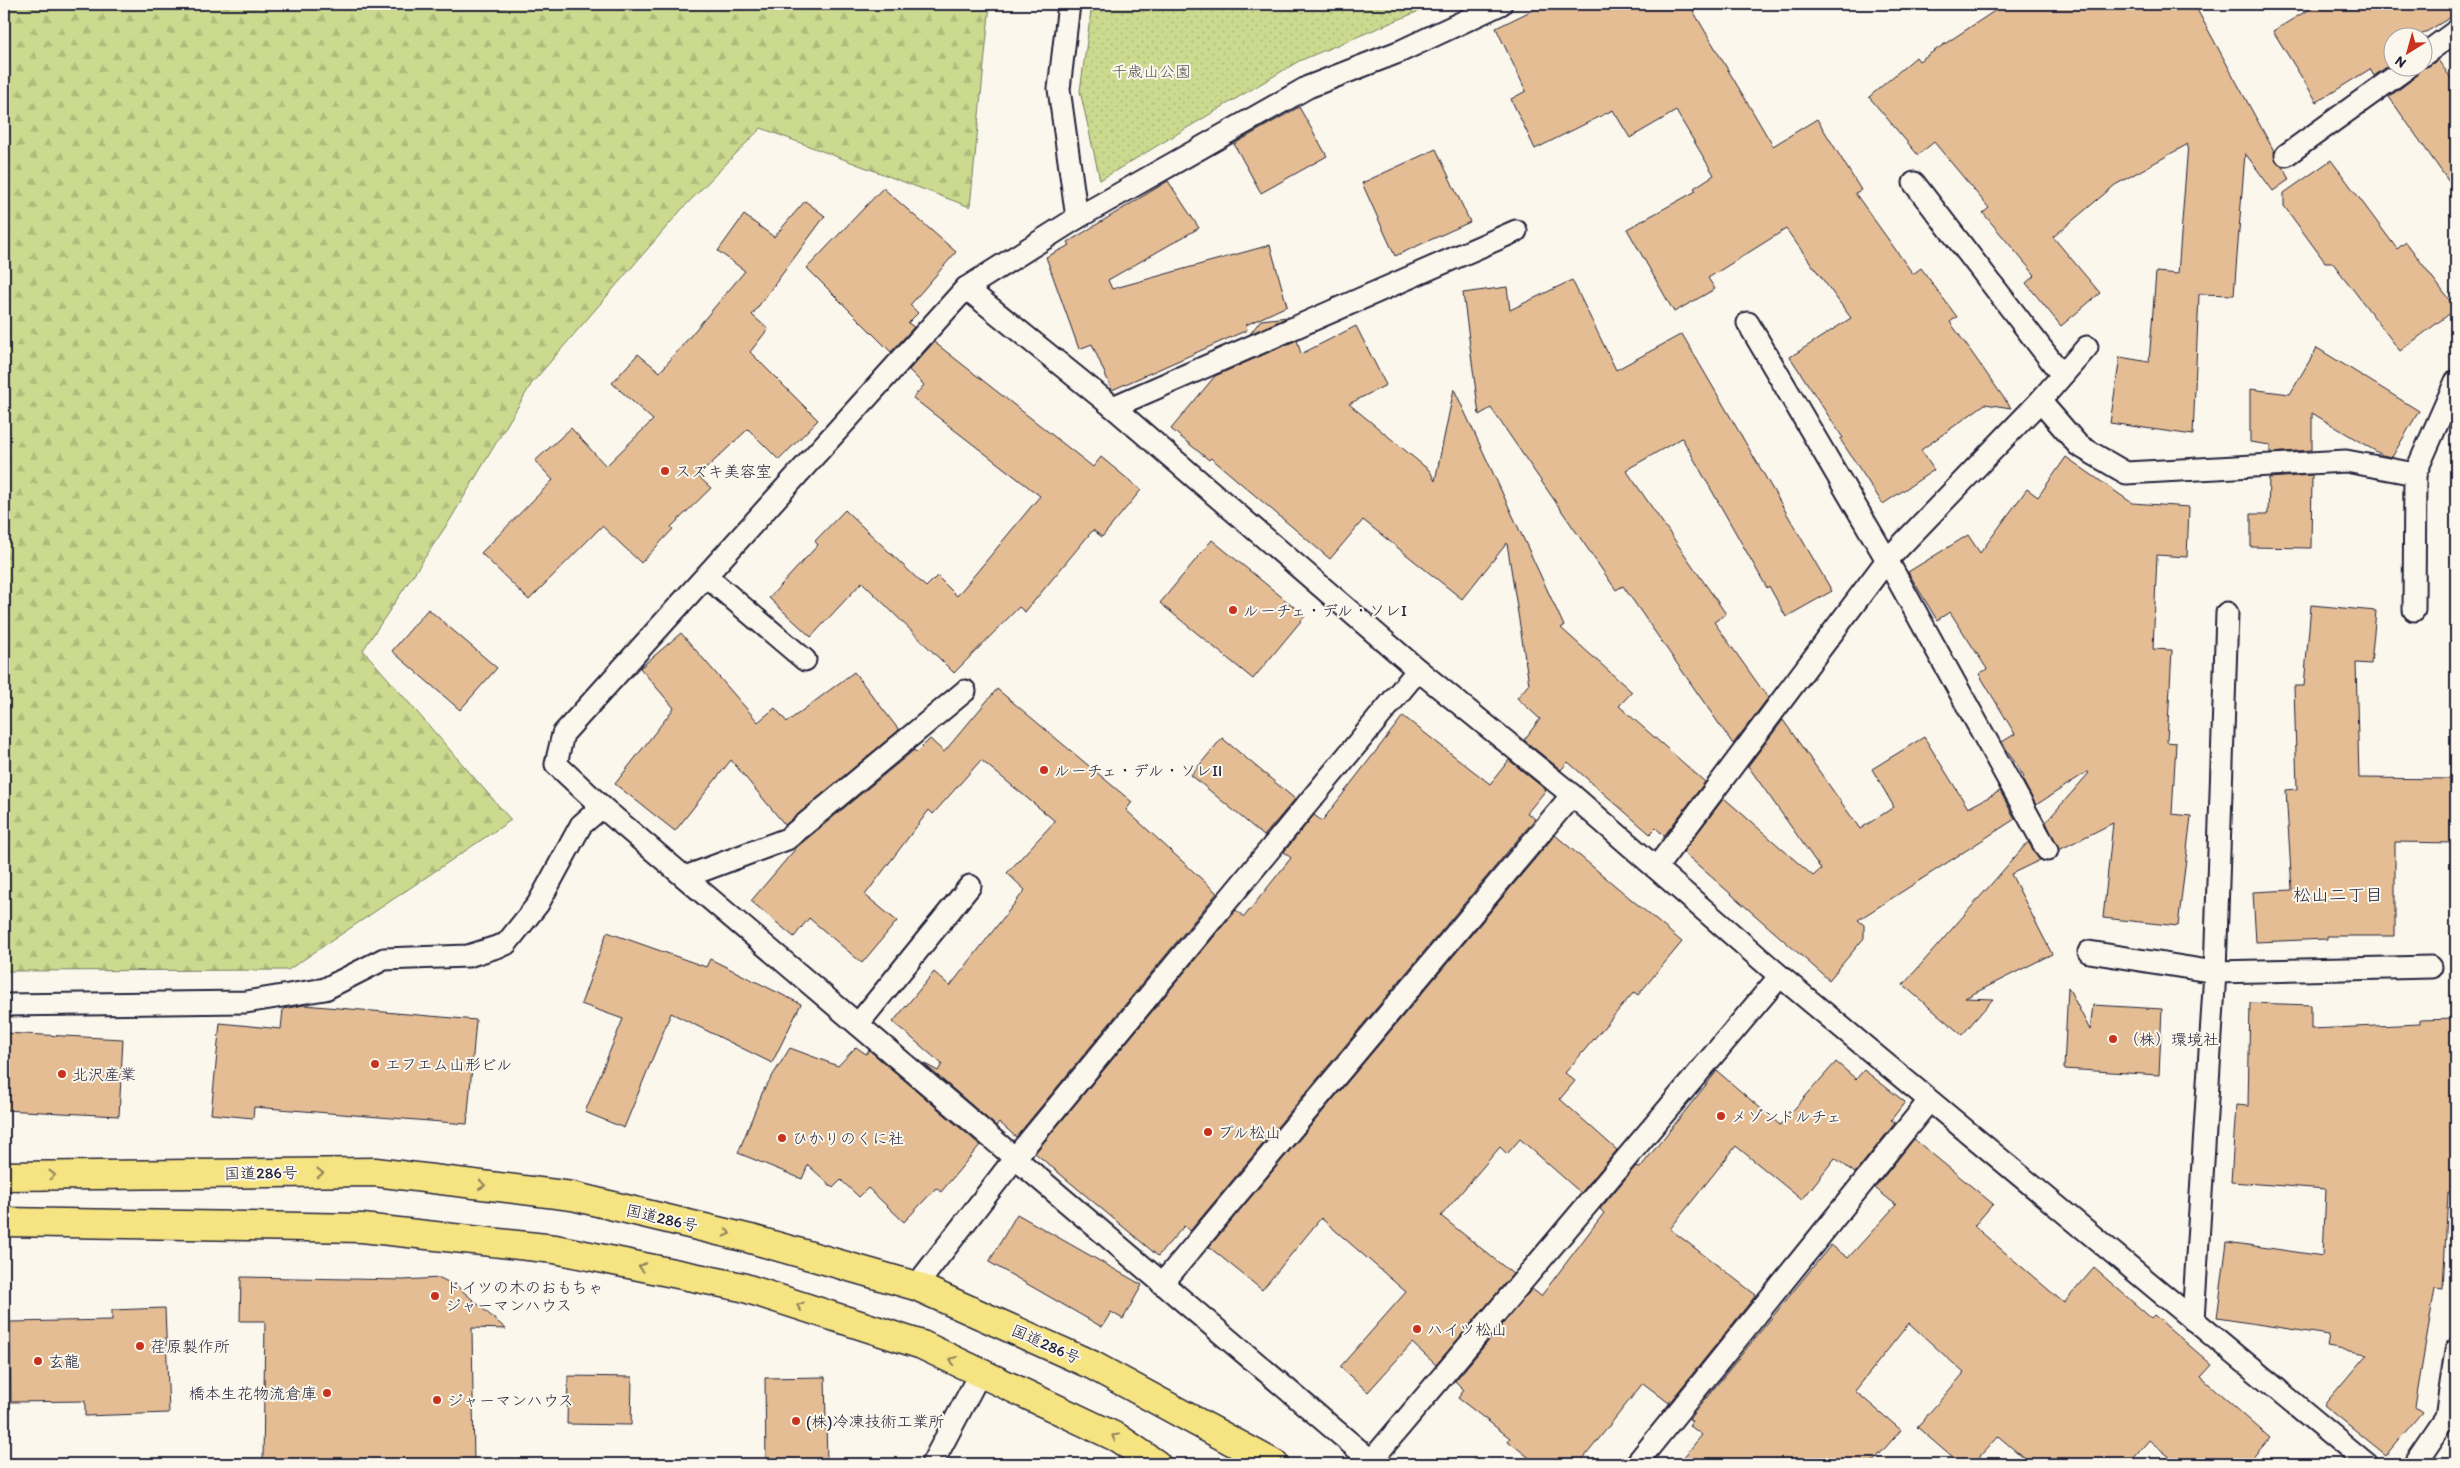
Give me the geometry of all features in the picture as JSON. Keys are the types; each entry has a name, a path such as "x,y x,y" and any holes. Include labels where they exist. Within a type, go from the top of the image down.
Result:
{"highway":[{"name":"国道286号","path":"4,1176 375,1172 572,1196 751,1239 916,1286 1092,1365 1274,1464"},
{"path":"4,1222 362,1228 555,1249 742,1287 922,1345 1118,1438 1156,1464"}],"lane":[{"path":"1069,4 1059,89 1077,218"},
{"path":"1501,4 1401,51 1308,87 1077,218 966,288 563,734 556,764 685,877 1373,1462 1780,976"},
{"path":"2432,49 2456,31"},
{"path":"2286,155 2393,78"},
{"path":"1914,183 2062,376"},
{"path":"1113,406 1516,231"},
{"path":"966,288 1113,406 1418,670 1572,795 1780,976 1929,1102 2367,1464"},
{"path":"1748,324 1887,560 2047,850"},
{"path":"1656,868 1887,560 2040,401 2087,347"},
{"path":"2414,610 2415,474 2456,381"},
{"path":"2040,401 2078,445 2126,473 2346,461 2415,474"},
{"path":"706,576 805,660"},
{"path":"2193,1320 2215,972 2227,613"},
{"path":"916,1286 1015,1158 1418,670"},
{"path":"685,877 787,839 965,690"},
{"path":"1162,1284 1572,795"},
{"path":"4,1005 246,1002 325,989 384,959 468,956 506,944 538,904 581,825 602,806"},
{"path":"858,1024 970,886"},
{"path":"2089,952 2215,972 2431,967"},
{"path":"1636,1464 1929,1102"},
{"path":"2414,1464 2446,1417 2456,1350"},
{"path":"932,1464 980,1372"}],"green space":[{"path":"4,4 990,4 970,207 761,128 682,209 532,383 450,520 363,650 511,820 288,970 4,971"},
{"name":"千歳山公園","path":"1092,4 1436,4 1299,61 1100,180 1080,91"}],"building":[{"path":"1545,4 1689,4 1773,146 1817,119 1861,190 1855,193 1913,274 1921,268 1957,317 1950,322 2011,408 1985,404 1921,450 1934,470 1883,504 1840,439 1843,438 1790,357 1851,318 1786,229 1708,278 1715,289 1674,312 1627,229 1696,191 1694,188 1714,175 1676,111 1630,138 1613,110 1535,149 1511,99 1526,91 1496,28"},
{"path":"2005,4 2194,4 2274,151 2276,162 2283,167 2290,179 2273,191 2245,153 2234,295 2199,294 2193,435 2110,423 2120,357 2149,362 2156,272 2178,274 2188,144 2115,185 2053,237 2100,293 2061,326 2026,283 2035,275 1983,213 1989,208 1934,142 1918,155 1869,97 1916,57 1919,61"},
{"path":"2318,4 2456,4 2456,14 2432,28 2382,28 2382,70 2374,76 2370,69 2317,102 2273,31"},
{"path":"2438,60 2456,85 2456,192 2389,97 2414,78 2432,78 2432,64"},
{"path":"1299,107 1327,156 1261,193 1234,144"},
{"path":"1436,149 1470,222 1395,256 1362,183"},
{"path":"2331,160 2397,249 2406,242 2456,309 2400,351 2332,262 2325,262 2284,206 2284,193"},
{"path":"1168,181 1199,228 1108,280 1112,289 1270,245 1287,306 1246,325 1247,330 1112,390 1092,344 1079,349 1046,257 1070,245 1068,242"},
{"path":"883,188 956,252 910,305 918,313 908,323 914,327 891,352 807,268"},
{"path":"805,201 825,216 752,315 768,329 750,352 818,420 779,460 748,429 698,476 711,488 671,527 673,529 641,563 602,526 529,600 481,553 553,480 535,461 571,428 606,466 653,420 612,383 638,354 660,372 745,271 718,251 744,215 774,237"},
{"path":"1572,280 1616,370 1682,334 1832,591 1786,617 1769,586 1767,588 1682,438 1626,470 1726,614 1714,622 1768,698 1733,744 1623,586 1616,590 1491,408 1479,415 1463,293 1507,287 1510,310"},
{"path":"1288,317 1250,334 1261,320"},
{"path":"1356,326 1386,385 1349,404 1430,471 1435,481 1454,389 1564,626 1561,628 1632,692 1619,706 1705,782 1664,836 1656,828 1650,834 1568,762 1561,770 1524,740 1540,719 1517,698 1529,684 1507,543 1462,599 1363,520 1330,559 1211,458 1209,460 1171,429 1215,376 1297,340 1301,354"},
{"path":"934,342 1093,467 1101,457 1141,490 1102,537 1093,530 1025,612 1019,607 954,673 862,582 811,637 769,598 818,545 815,541 845,510 926,587 937,576 957,596 1040,496 913,398 924,385 909,370"},
{"path":"2317,348 2419,411 2392,457 2382,455 2312,413 2312,450 2270,453 2270,445 2250,442 2250,389 2290,394"},
{"path":"2066,457 2132,503 2189,507 2187,557 2157,555 2153,649 2172,650 2167,742 2176,743 2172,814 2191,816 2178,926 2103,918 2113,823 2059,850 2046,822 2089,773 2087,772 2036,805 2022,779 2024,777 2002,742 2015,734 1979,674 1987,669 1950,612 1937,620 1908,572 1968,535 1980,553 2027,489 2038,497"},
{"path":"2312,475 2311,548 2251,547 2251,514 2268,514 2269,478"},
{"name":"ルーチェ・デル・ソレI","path":"1212,540 1305,616 1253,679 1160,603"},
{"path":"2311,605 2376,611 2371,664 2356,663 2359,778 2456,779 2456,843 2395,842 2395,936 2327,936 2327,939 2256,942 2253,892 2292,890 2286,790 2297,789 2294,686 2304,686"},
{"path":"428,609 497,668 460,710 392,651"},
{"path":"681,633 758,722 775,708 787,722 854,672 899,730 785,825 731,760 675,831 615,784 674,708 640,668"},
{"path":"997,689 1132,802 1126,810 1217,893 1016,1137 999,1122 996,1126 923,1063 938,1071 942,1064 893,1022 934,972 950,986 1025,890 1007,873 1055,821 981,760 933,814 929,810 865,895 897,921 862,963 809,918 794,937 751,901 797,847 914,750 916,753 930,739 944,752"},
{"path":"1403,716 1490,784 1509,760 1546,790 1527,813 1535,819 1190,1231 1184,1226 1158,1256 1035,1153 1236,910 1244,917 1291,858 1284,852 1314,815 1322,821"},
{"path":"1783,720 1860,829 1894,807 1872,769 1924,737 1968,808 2000,791 2015,819 1858,920 1864,925 1864,938 1829,980 1683,852 1724,798 1813,876 1821,869 1748,766"},
{"path":"1222,738 1295,799 1264,836 1191,775"},
{"path":"1555,835 1682,942 1638,995 1634,992 1565,1073 1575,1081 1560,1099 1617,1150 1581,1193 1520,1139 1507,1154 1500,1147 1441,1216 1513,1274 1436,1365 1412,1343 1368,1392 1340,1367 1406,1292 1321,1218 1262,1290 1209,1247"},
{"path":"2028,842 2040,860 2011,874 2052,954 1965,998 1993,999 1962,1035 1903,985"},
{"path":"607,932 706,967 710,959 801,1004 772,1063 671,1013 624,1128 585,1112 623,1019 581,1004"},
{"name":"（株）環境社","path":"2068,987 2090,1030 2093,1005 2162,1009 2159,1075 2064,1069"},
{"path":"2250,1003 2311,1005 2311,1029 2420,1024 2420,1020 2456,1019 2456,1193 2448,1193 2443,1289 2435,1288 2415,1407 2422,1412 2386,1455 2324,1405 2367,1354 2327,1347 2329,1335 2217,1318 2227,1242 2323,1256 2326,1189 2231,1182 2236,1105 2248,1106"},
{"name":"エフエム山形ビル","path":"304,1005 476,1020 467,1124 254,1107 253,1118 211,1114 220,1023 281,1029 283,1009"},
{"name":"北沢産業","path":"4,1033 123,1039 119,1116 4,1110"},
{"path":"856,1047 866,1054 869,1050 980,1145 941,1192 936,1188 904,1222 868,1188 859,1197 841,1180 833,1188 808,1165 802,1179 738,1153 763,1091 790,1048 838,1066"},
{"path":"1836,1062 1856,1079 1864,1070 1905,1102 1891,1120 1895,1123 1855,1173 1835,1158 1802,1200 1736,1146 1670,1229 1756,1295 1669,1403 1643,1383 1579,1464 1537,1464 1508,1441 1510,1438 1458,1398 1464,1390 1455,1381 1532,1289 1541,1296 1604,1213 1600,1209 1636,1166 1639,1169 1717,1071 1780,1125"},
{"path":"1914,1139 1993,1204 1974,1226 2064,1303 2094,1268 2151,1318 2154,1315 2212,1365 2201,1377 2270,1438 2247,1464 2178,1464 2149,1440 2129,1464 2031,1464 1998,1436 1973,1464 1960,1464 1917,1427 1964,1373 1909,1323 1855,1391 1901,1430 1871,1464 1678,1464 1702,1435 1689,1425 1692,1421 1689,1419 1831,1245 1848,1258 1896,1205 1875,1188"},
{"path":"1017,1214 1142,1285 1123,1319 1111,1312 1102,1327 989,1262"},
{"name":"橋本生花物流倉庫","path":"241,1277 403,1280 440,1278 458,1287 506,1329 472,1328 474,1464 263,1464 265,1321 240,1321"},
{"path":"165,1308 169,1413 85,1416 85,1401 11,1402 10,1322 112,1320 112,1310"},
{"path":"568,1376 632,1377 631,1425 567,1424"},
{"name":"(株)冷凍技術工業所","path":"825,1377 827,1464 766,1464 765,1378"}],"place":[{"name":"スズキ美容室","path":"665,471"},
{"name":"ルーチェ・デル・ソレI","path":"1233,610"},
{"name":"ルーチェ・デル・ソレII","path":"1044,770"},
{"name":"（株）環境社","path":"2113,1039"},
{"name":"エフエム山形ビル","path":"375,1064"},
{"name":"北沢産業","path":"62,1074"},
{"name":"メゾンドルチェ","path":"1721,1116"},
{"name":"プル松山","path":"1208,1132"},
{"name":"ひかりのくに社","path":"782,1138"},
{"name":"ドイツの木のおもちゃ ジャーマンハウス","path":"435,1296"},
{"name":"ハイツ松山","path":"1417,1329"},
{"name":"荏原製作所","path":"140,1346"},
{"name":"玄龍","path":"38,1361"},
{"name":"橋本生花物流倉庫","path":"327,1393"},
{"name":"ジャーマンハウス","path":"437,1400"},
{"name":"(株)冷凍技術工業所","path":"796,1421"}],"district":[{"name":"松山二丁目","path":"2338,895"}]}
